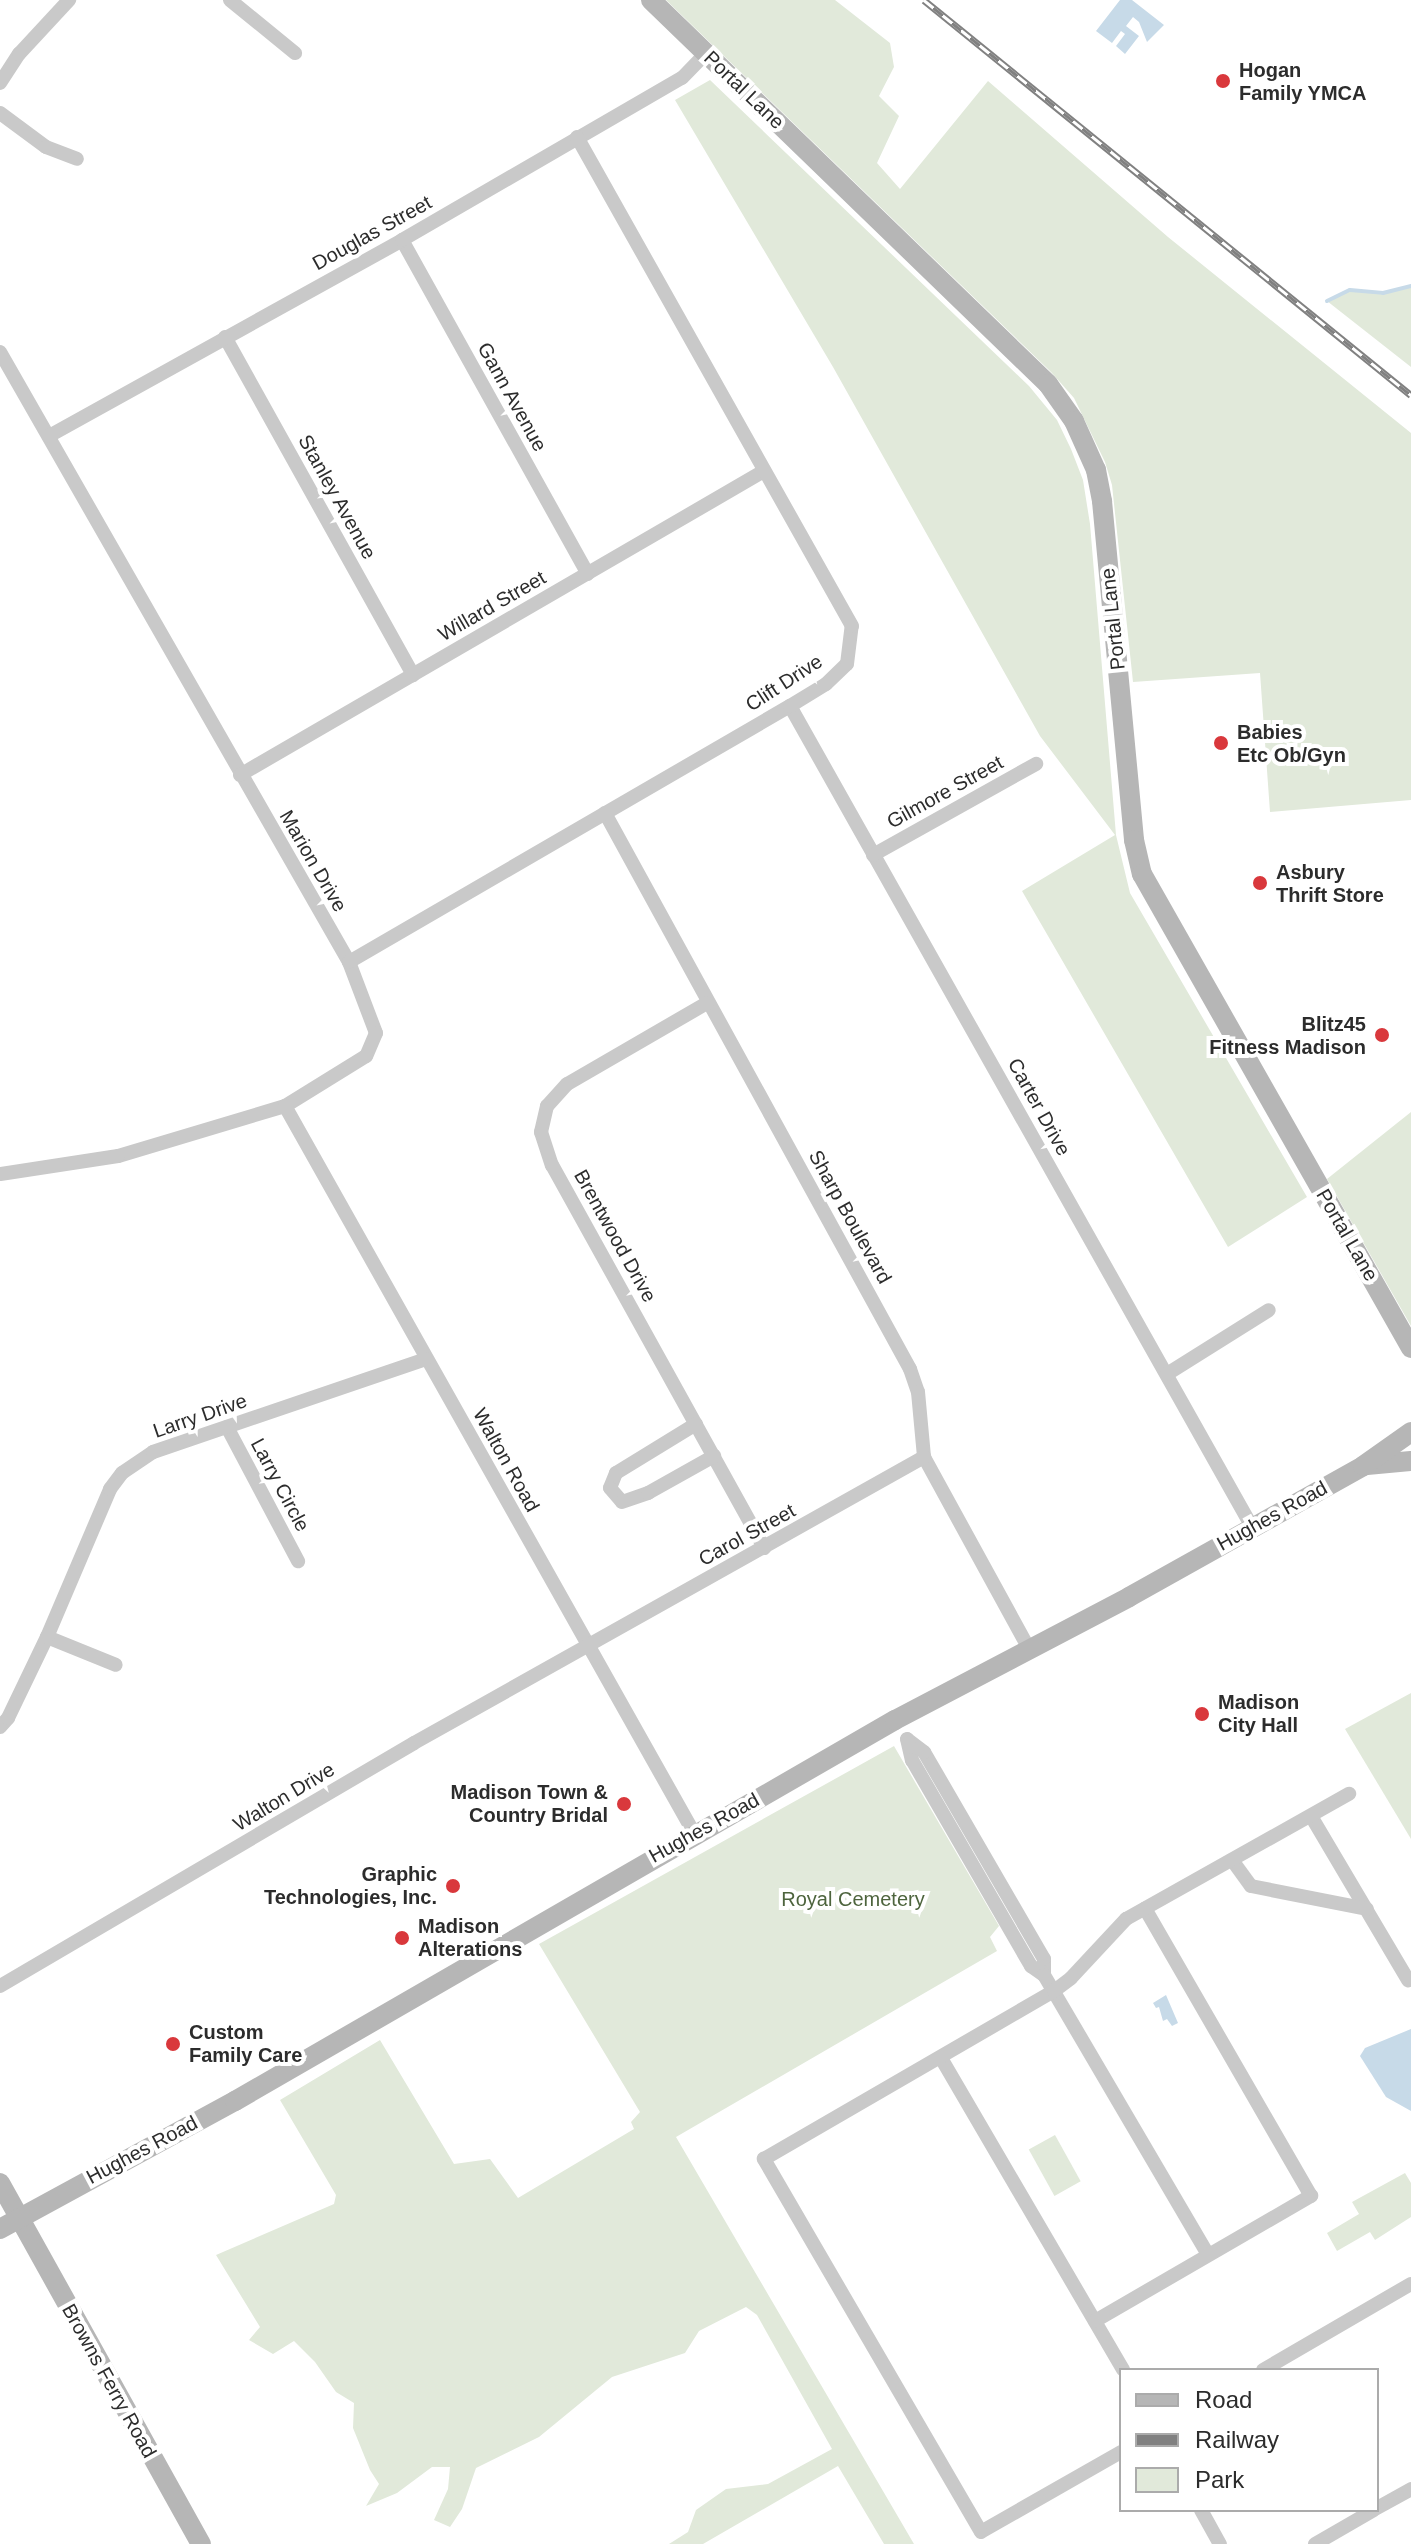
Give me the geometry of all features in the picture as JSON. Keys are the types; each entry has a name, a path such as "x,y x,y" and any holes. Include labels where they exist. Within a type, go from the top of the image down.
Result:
{"main road":[{"name":"Portal Lane","path":"651,0 1048,384 1074,421 1096,470 1102,501 1132,818 1142,874 1411,1348"},
{"name":"Hughes Road","path":"0,2229 235,2101 694,1833 895,1720 1363,1466 1411,1432"},
{"path":"1363,1466 1411,1461"},
{"name":"Browns Ferry Road","path":"0,2183 201,2544"}],"street":[{"path":"0,83 19,54 69,0"},
{"path":"230,0 295,53"},
{"name":"Douglas Street","path":"49,436 402,240 682,78 706,53"},
{"path":"0,113 46,147 77,159"},
{"name":"Clift Drive","path":"349,962 790,706 826,684 847,664 852,626 577,137"},
{"name":"Gann Avenue","path":"402,240 588,574"},
{"name":"Stanley Avenue","path":"225,337 413,675"},
{"name":"Marion Drive","path":"0,352 349,962 376,1033 366,1056 285,1106 118,1156 0,1174"},
{"name":"Willard Street","path":"240,775 764,471"},
{"name":"Carter Drive","path":"790,706 1252,1527"},
{"name":"Gilmore Street","path":"873,855 1036,764"},
{"name":"Sharp Boulevard","path":"605,813 910,1369 918,1392 924,1457 1029,1649"},
{"name":"Brentwood Drive","path":"707,1003 567,1084 547,1106 541,1132 552,1165 764,1548"},
{"name":"Walton Road","path":"285,1106 694,1833"},
{"path":"1167,1374 1269,1310"},
{"name":"Larry Drive","path":"0,1727 8,1718 47,1637 110,1489 122,1473 153,1452 426,1359"},
{"path":"696,1424 616,1473 610,1488 622,1502 648,1493 714,1456"},
{"name":"Larry Circle","path":"227,1427 298,1561"},
{"name":"Carol Street","path":"590,1647 924,1457"},
{"path":"47,1637 116,1665"},
{"name":"Walton Drive","path":"0,1986 414,1743 590,1647"},
{"path":"895,1720 907,1739 924,1752 992,1883 1044,1959 1044,1975 1208,2254"},
{"path":"1119,2453 981,2532 764,2159 1054,1991 1071,1978 1126,1919 1349,1794"},
{"path":"1311,1816 1408,1980"},
{"path":"1232,1860 1251,1886 1367,1909"},
{"path":"1095,2321 1311,2196 1145,1909"},
{"path":"941,2058 1122,2368"},
{"path":"1266,2368 1411,2284"},
{"path":"1379,2507 1411,2489"},
{"path":"1202,2512 1220,2544"},
{"path":"1315,2544 1371,2512"}],"green space":[{"path":"666,0 835,0 890,43 894,67 879,96 899,116 877,163 900,189 988,81 1168,237 1411,433 1411,800 1270,812 1260,673 1133,682 1112,485 1105,462 1074,398 1051,372"},
{"path":"710,80 1029,386 1057,420 1071,449 1083,480 1090,524 1116,835 1130,893 1307,1197 1228,1247 1022,891 1115,835 1040,736 833,367 675,100"},
{"path":"1411,286 1411,367 1327,301 1350,290 1383,293"},
{"path":"1411,1112 1411,1326 1327,1179"},
{"path":"1411,1693 1411,1839 1345,1729"},
{"name":"Royal Cemetery","path":"894,1746 999,1926 990,1937 997,1951 676,2137 914,2544 884,2544 838,2466 703,2544 669,2544 688,2532 696,2510 726,2489 768,2484 832,2449 757,2315 746,2307 699,2331 685,2353 612,2377 539,2437 476,2468 462,2509 450,2527 434,2520 448,2489 450,2467 432,2467 397,2493 366,2506 379,2484 353,2428 354,2403 336,2392 315,2362 294,2341 273,2354 249,2340 260,2327 216,2255 334,2204 336,2195 280,2100 380,2040 454,2164 490,2159 518,2198 634,2129 631,2122 640,2112 539,1944"},
{"path":"1055,2135 1081,2181 1054,2196 1029,2150"},
{"path":"1405,2173 1411,2183 1411,2217 1375,2240 1370,2232 1337,2251 1327,2233 1359,2214 1352,2202"}],"water":[{"path":"1120,0 1132,0 1164,25 1147,42 1139,22 1133,17 1126,26 1139,36 1125,54 1116,46 1125,34 1121,31 1112,43 1096,31"},
{"path":"1166,1995 1178,2023 1172,2026 1167,2019 1163,2021 1159,2007 1156,2008 1153,2003"},
{"path":"1411,2029 1411,2111 1386,2097 1360,2056 1365,2048"}],"waterway":[{"path":"1327,301 1350,290 1383,293 1411,286"}],"railway":[{"path":"924,0 1411,395"}],"place":[{"name":"Hogan Family YMCA","path":"1223,81"},
{"name":"Babies Etc Ob/Gyn","path":"1221,743"},
{"name":"Asbury Thrift Store","path":"1260,883"},
{"name":"Blitz45 Fitness Madison","path":"1382,1035"},
{"name":"Madison City Hall","path":"1202,1714"},
{"name":"Madison Town & Country Bridal","path":"624,1804"},
{"name":"Graphic Technologies, Inc.","path":"453,1886"},
{"name":"Madison Alterations","path":"402,1938"},
{"name":"Custom Family Care","path":"173,2044"}]}
